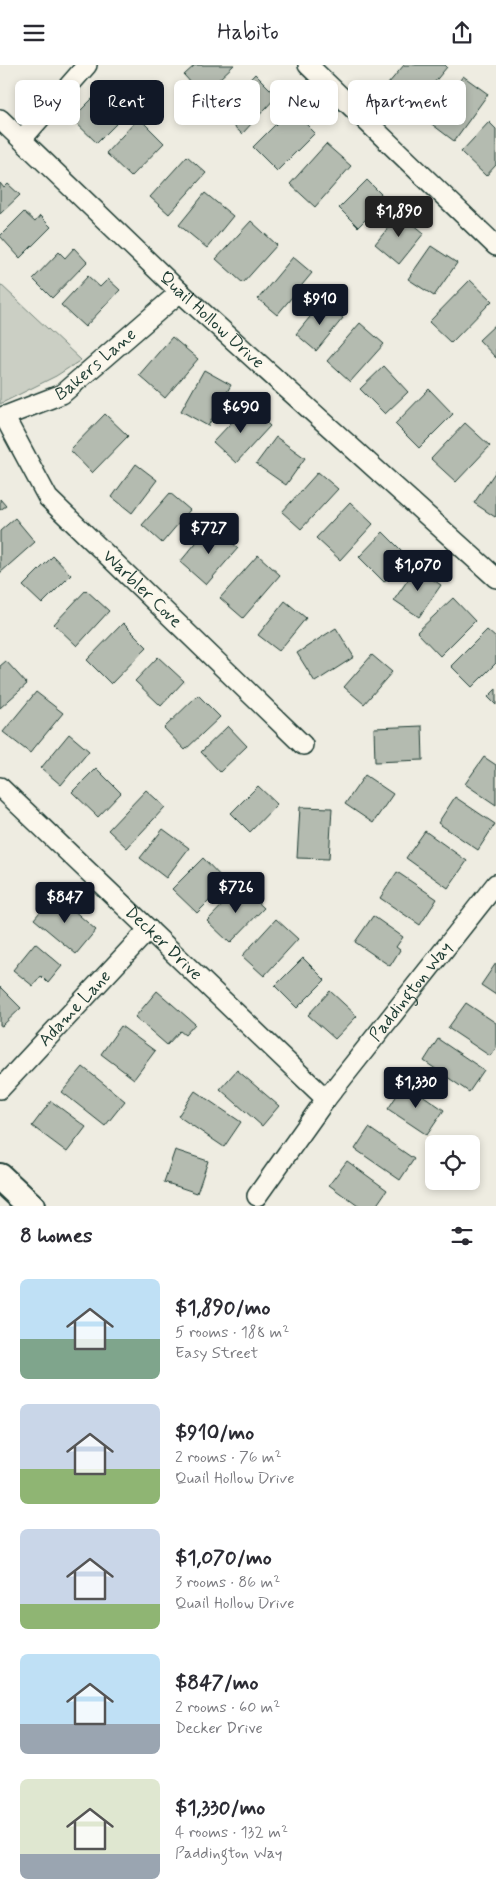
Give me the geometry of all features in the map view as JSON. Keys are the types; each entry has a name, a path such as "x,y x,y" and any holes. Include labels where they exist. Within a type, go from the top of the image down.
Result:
{"main road":[{"path":"0,1177 31,1206"}],"street":[{"path":"22,139 87,65"},
{"path":"308,65 496,245"},
{"name":"Quail Hollow Drive","path":"0,119 180,292 496,578"},
{"name":"Bakers Lane","path":"2,417 62,394 180,292"},
{"name":"Warbler Cove","path":"2,417 48,498 303,745"},
{"name":"Decker Drive","path":"0,787 326,1099"},
{"name":"Paddington Way","path":"256,1196 326,1099 496,883"},
{"name":"Adame Lane","path":"0,1089 149,929"}],"shaded area":[{"path":"0,284 81,360 56,376 0,404"}],"building":[{"path":"195,65 234,65 218,80 188,80 184,75"},
{"path":"404,65 445,65 447,67 436,80 391,80"},
{"path":"255,74 270,89 270,104 260,114 260,80 249,80"},
{"path":"463,76 488,94 466,124 466,80 460,80"},
{"path":"90,101 90,125 115,125 97,143 78,125 80,125 80,111"},
{"path":"489,122 496,129 496,165 486,176 461,152"},
{"path":"132,125 146,125 164,143 131,177 106,153"},
{"path":"233,125 250,125 242,134"},
{"path":"275,125 307,125 315,133 277,171 253,147"},
{"path":"433,125 466,125 454,141"},
{"path":"326,144 351,166 315,207 290,184"},
{"path":"187,156 206,173 169,214 150,197"},
{"path":"367,180 386,199 358,227 339,208"},
{"path":"0,183 4,188 8,184 20,195 0,214"},
{"path":"205,193 233,216 207,248 179,225"},
{"path":"24,212 35,222 40,216 51,227 20,258 0,236"},
{"path":"400,213 424,233 399,264 375,244"},
{"path":"251,221 277,245 243,283 216,259"},
{"path":"431,246 457,263 434,296 408,279"},
{"path":"74,248 87,262 52,298 33,279 59,252 65,258"},
{"path":"293,257 312,273 277,315 258,299"},
{"path":"88,276 100,287 108,279 120,290 85,327 61,305"},
{"path":"470,280 492,301 451,343 429,322"},
{"path":"323,301 343,318 316,351 296,334"},
{"path":"360,323 384,344 350,382 327,361"},
{"path":"496,324 496,358 479,340"},
{"path":"172,337 198,359 165,398 139,375"},
{"path":"384,366 408,392 385,414 360,389"},
{"path":"204,370 231,385 208,426 181,411"},
{"path":"429,389 453,414 419,448 395,424"},
{"path":"247,406 270,426 236,463 213,442"},
{"path":"105,414 128,436 92,473 70,450"},
{"path":"465,423 490,446 456,482 431,459"},
{"path":"276,437 305,458 286,485 256,464"},
{"path":"136,464 157,480 132,513 112,497"},
{"path":"496,471 496,516 495,517 474,503"},
{"path":"318,472 338,489 301,529 282,512"},
{"path":"170,493 190,510 162,543 142,525"},
{"path":"0,499 6,506 0,510"},
{"path":"350,502 373,524 340,560 316,538"},
{"path":"15,518 35,542 0,573 0,531"},
{"path":"211,525 238,548 206,585 180,562"},
{"path":"383,532 408,557 384,582 359,557"},
{"path":"258,555 280,575 243,618 220,598"},
{"path":"53,556 71,575 42,604 23,586"},
{"path":"416,568 441,585 419,617 394,600"},
{"path":"86,590 109,611 77,646 54,624"},
{"path":"453,598 475,621 440,656 417,632"},
{"path":"285,601 306,618 279,651 258,635"},
{"path":"123,623 147,647 111,684 87,660"},
{"path":"336,628 354,657 315,682 297,653"},
{"path":"487,630 496,638 496,663 472,687 451,666"},
{"path":"372,655 392,672 364,704 344,687"},
{"path":"158,657 184,681 161,706 135,681"},
{"path":"6,661 27,684 0,708 0,666"},
{"path":"496,689 496,705 488,697"},
{"path":"36,692 63,713 30,753 3,732"},
{"path":"198,695 220,717 185,750 164,728"},
{"path":"228,726 247,746 220,772 201,752"},
{"path":"422,726 423,760 375,762 374,728"},
{"path":"69,734 89,751 61,785 41,768"},
{"path":"484,757 496,765 496,805 465,784"},
{"path":"96,768 121,793 98,817 72,792"},
{"path":"365,775 393,794 373,823 345,804"},
{"path":"258,786 277,804 250,832 231,813"},
{"path":"146,790 165,807 127,848 108,830"},
{"path":"455,797 495,824 478,850 438,823"},
{"path":"300,807 332,808 329,859 297,858"},
{"path":"163,829 189,848 166,878 140,858"},
{"path":"425,831 467,861 448,888 406,858"},
{"path":"203,858 227,883 197,913 172,889"},
{"path":"397,872 437,899 420,925 380,898"},
{"path":"241,886 264,908 230,943 207,921"},
{"path":"55,894 96,930 76,954 34,919"},
{"path":"373,916 403,937 396,947 400,950 390,966 355,942"},
{"path":"276,919 298,939 264,976 242,956"},
{"path":"35,943 62,966 48,983 41,976 33,986 13,970"},
{"path":"303,958 325,980 297,1008 275,986"},
{"path":"496,963 496,995 481,985"},
{"path":"0,987 21,1008 2,1026 0,1025"},
{"path":"157,991 195,1024 185,1035 180,1031 167,1045 135,1017"},
{"path":"330,991 357,1016 335,1039 308,1015"},
{"path":"466,1003 496,1023 496,1048 490,1056 448,1028"},
{"path":"121,1026 155,1051 134,1079 101,1054"},
{"path":"438,1039 484,1070 469,1092 424,1061"},
{"path":"83,1067 125,1101 105,1126 62,1092"},
{"path":"237,1070 279,1106 262,1126 220,1089"},
{"path":"405,1083 444,1110 427,1135 388,1109"},
{"path":"195,1091 241,1122 224,1147 178,1116"},
{"path":"51,1101 86,1127 67,1152 32,1126"},
{"path":"369,1128 414,1159 400,1180 355,1149"},
{"path":"175,1150 208,1161 197,1193 164,1182"},
{"path":"347,1161 387,1190 376,1206 358,1206 329,1185"}]}
